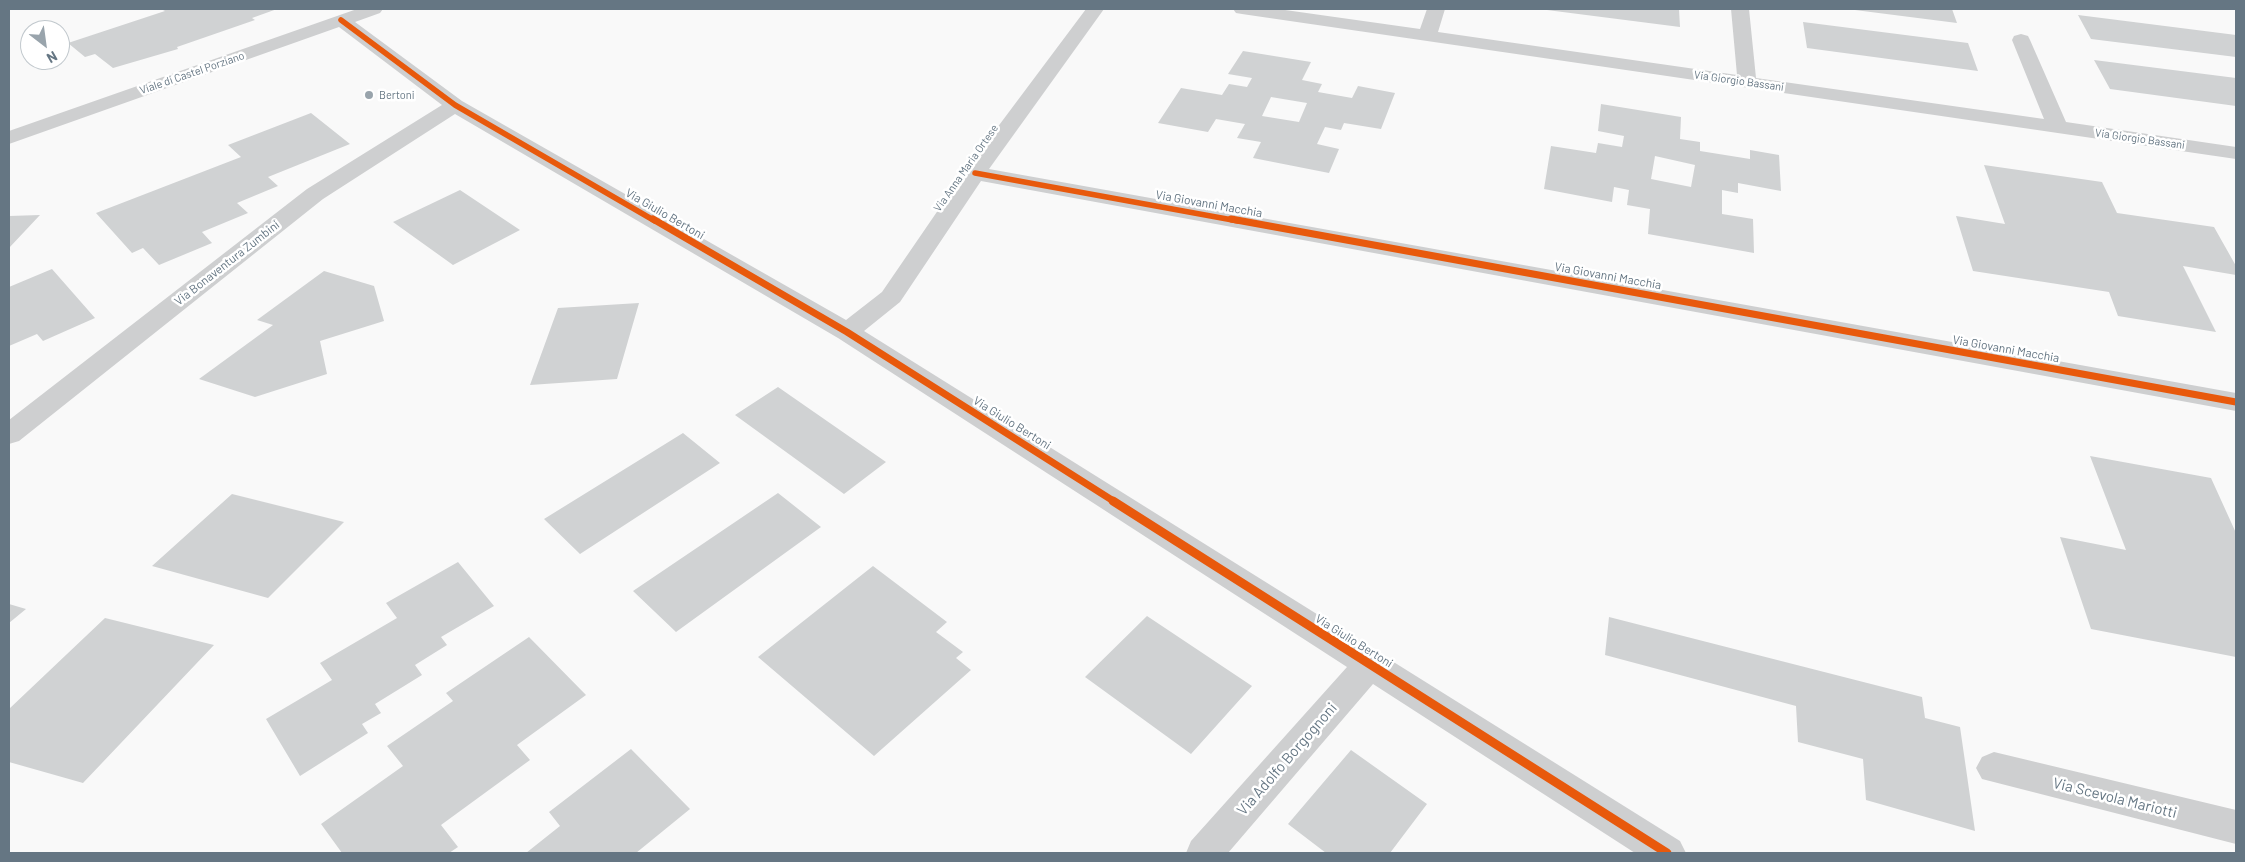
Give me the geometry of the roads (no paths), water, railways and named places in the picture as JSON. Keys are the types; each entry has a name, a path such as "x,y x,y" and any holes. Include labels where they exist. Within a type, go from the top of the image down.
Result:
{"street":[{"name":"Viale di Castel Porziano","path":"9,138 374,9"},
{"name":"Via Anna Maria Ortese","path":"847,332 891,296 975,173 1095,9"},
{"name":"Via Giorgio Bassani","path":"1242,9 2236,153"},
{"path":"1428,36 1436,9"},
{"path":"1740,9 1747,82"},
{"name":"Via Giulio Bertoni","path":"341,20 455,105 847,332 1668,853"},
{"path":"2021,40 2058,127"},
{"name":"Via Bonaventura Zumbini","path":"9,434 315,194 455,105"},
{"name":"Via Giovanni Macchia","path":"975,173 2236,402"},
{"name":"Via Adolfo Borgognoni","path":"1204,853 1370,664"},
{"name":"Via Scevola Mariotti","path":"1994,768 2236,827"}],"place":[{"name":"Bertoni","path":"369,95"}]}
